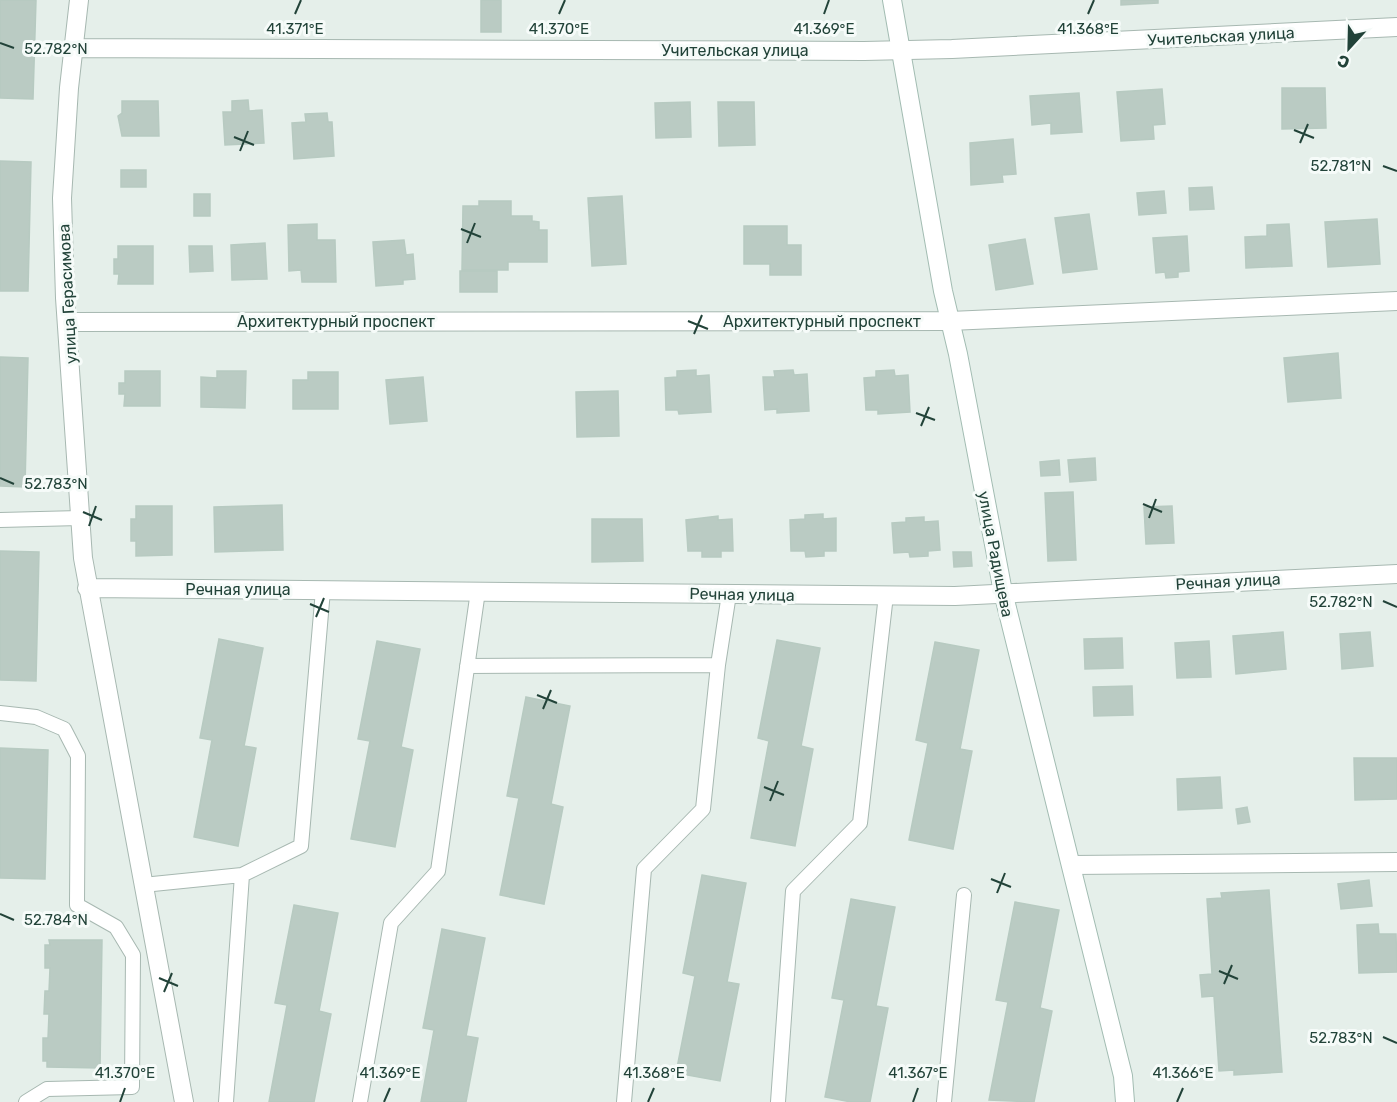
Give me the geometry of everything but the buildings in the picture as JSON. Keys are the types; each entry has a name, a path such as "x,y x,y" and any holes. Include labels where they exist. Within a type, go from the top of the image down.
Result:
{"street":[{"name":"улица Герасимова","path":"79,0 73,48 62,198 67,322 80,518 87,588 184,1102"},
{"name":"улица Радищева","path":"892,0 899,50 1003,592 1123,1076 1125,1102"},
{"name":"Учительская улица","path":"73,48 899,50 1397,27"},
{"name":"Архитектурный проспект","path":"67,322 950,321 1397,301"},
{"name":"Речная улица","path":"87,588 955,596 1397,574"},
{"path":"1072,865 1397,862"}],"lane":[{"path":"0,520 80,518"},
{"path":"143,885 242,875 301,846 323,590"},
{"path":"360,1102 391,923 438,871 478,591"},
{"path":"624,1102 644,869 703,809 718,665 729,594"},
{"path":"778,1102 793,891 860,823 886,595"},
{"path":"467,666 718,665"},
{"path":"0,713 36,717 64,729 78,756 77,905 116,927 133,955 132,1087 47,1089 26,1102"},
{"path":"226,1102 242,875"},
{"path":"944,1102 964,895"}]}
